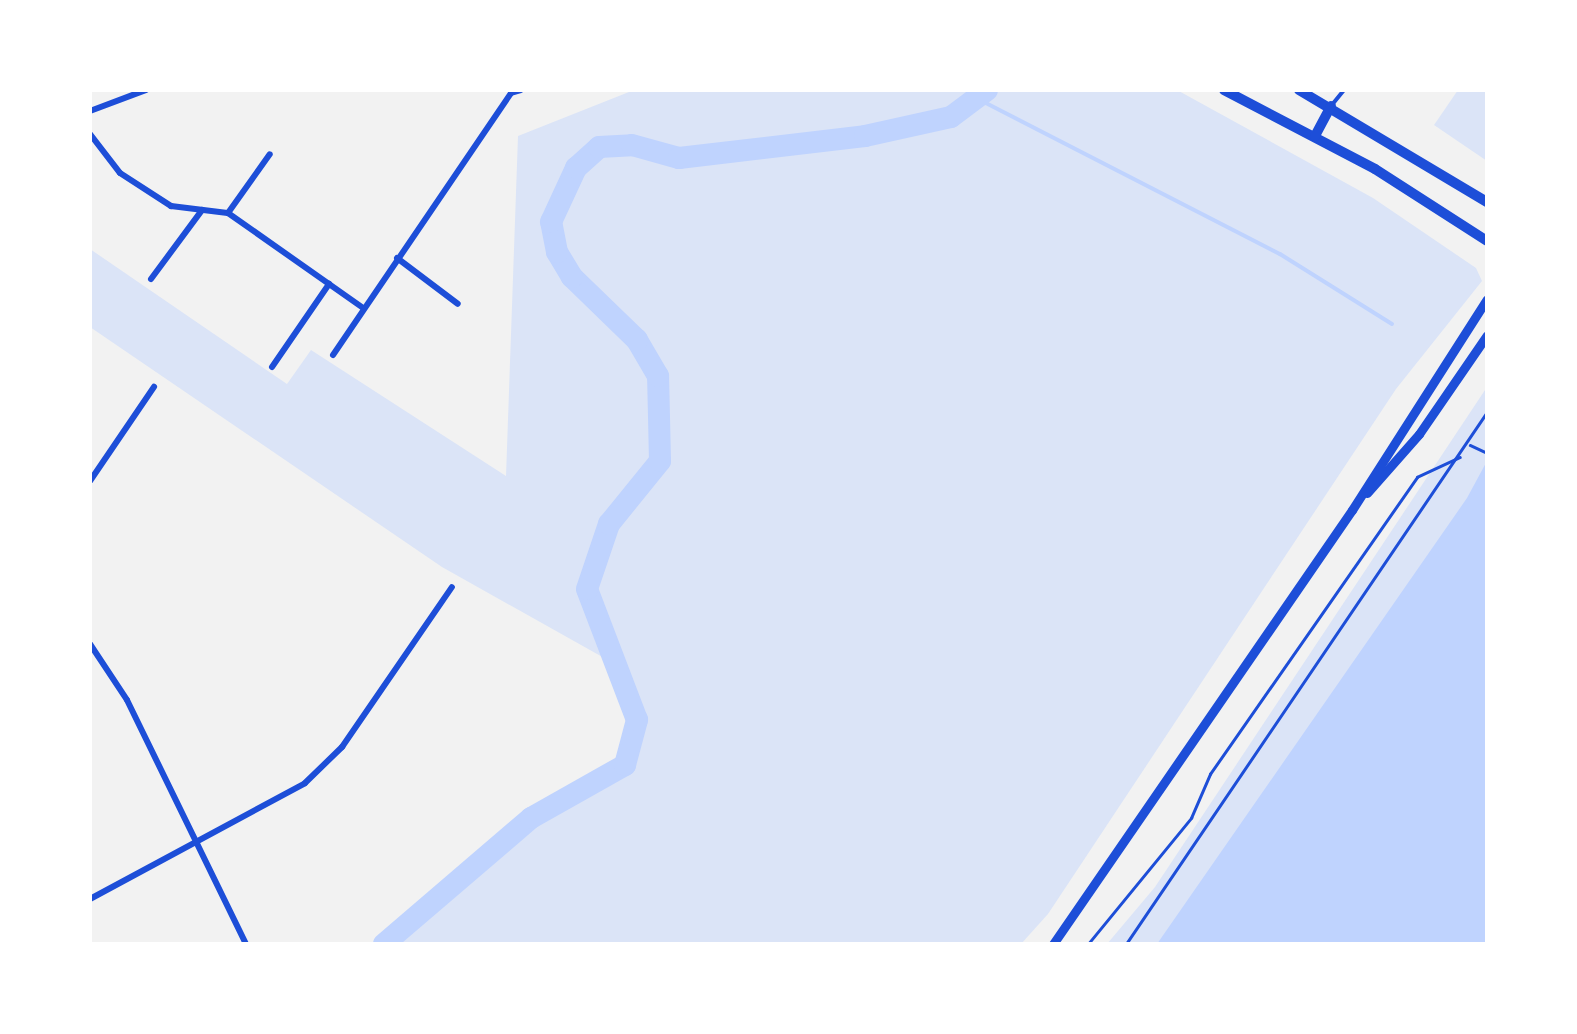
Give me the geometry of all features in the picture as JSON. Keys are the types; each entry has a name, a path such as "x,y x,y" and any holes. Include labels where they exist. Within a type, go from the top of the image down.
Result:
{"main road":[{"path":"1224,90 1315,136 1487,241"},
{"path":"1300,90 1487,202"},
{"path":"1315,136 1331,106"}],"street":[{"path":"90,112 146,90"},
{"path":"334,355 511,93 521,90"},
{"path":"90,134 120,173 171,206 228,212 363,308"},
{"path":"228,212 270,154"},
{"path":"152,279 202,210"},
{"path":"398,258 458,304"},
{"path":"272,367 330,284"},
{"path":"1053,944 1352,510 1487,299"},
{"path":"1352,510 1419,434 1487,335"},
{"path":"90,481 154,387"},
{"path":"90,900 266,810 325,765 452,588"},
{"path":"90,644 127,700 246,944"}],"lane":[{"path":"1331,106 1344,90"}],"path":[{"path":"1126,944 1486,420 1487,412"},
{"path":"1469,445 1487,453"},
{"path":"1088,944 1191,818 1210,774 1417,477 1461,456"}],"shaded area":[{"path":"634,90 1177,90 1373,198 1476,268 1482,281 1396,389 1048,914 1021,944 384,944 531,818 625,765 637,720 622,668 442,567 90,327 90,249 287,384 311,350 506,476 518,136"},
{"path":"1458,90 1487,90 1487,161 1434,125"},
{"path":"1487,387 1487,944 1107,944 1155,887"}],"water":[{"path":"1487,461 1487,944 1157,944 1467,498"}],"waterway":[{"path":"384,944 531,818 625,765 637,720 587,589 609,524 660,461 658,376 637,340 572,277 557,252 551,222 576,168 599,147 632,145 679,158 865,136 951,117 987,90"},
{"path":"980,100 1280,254 1392,324"}]}
